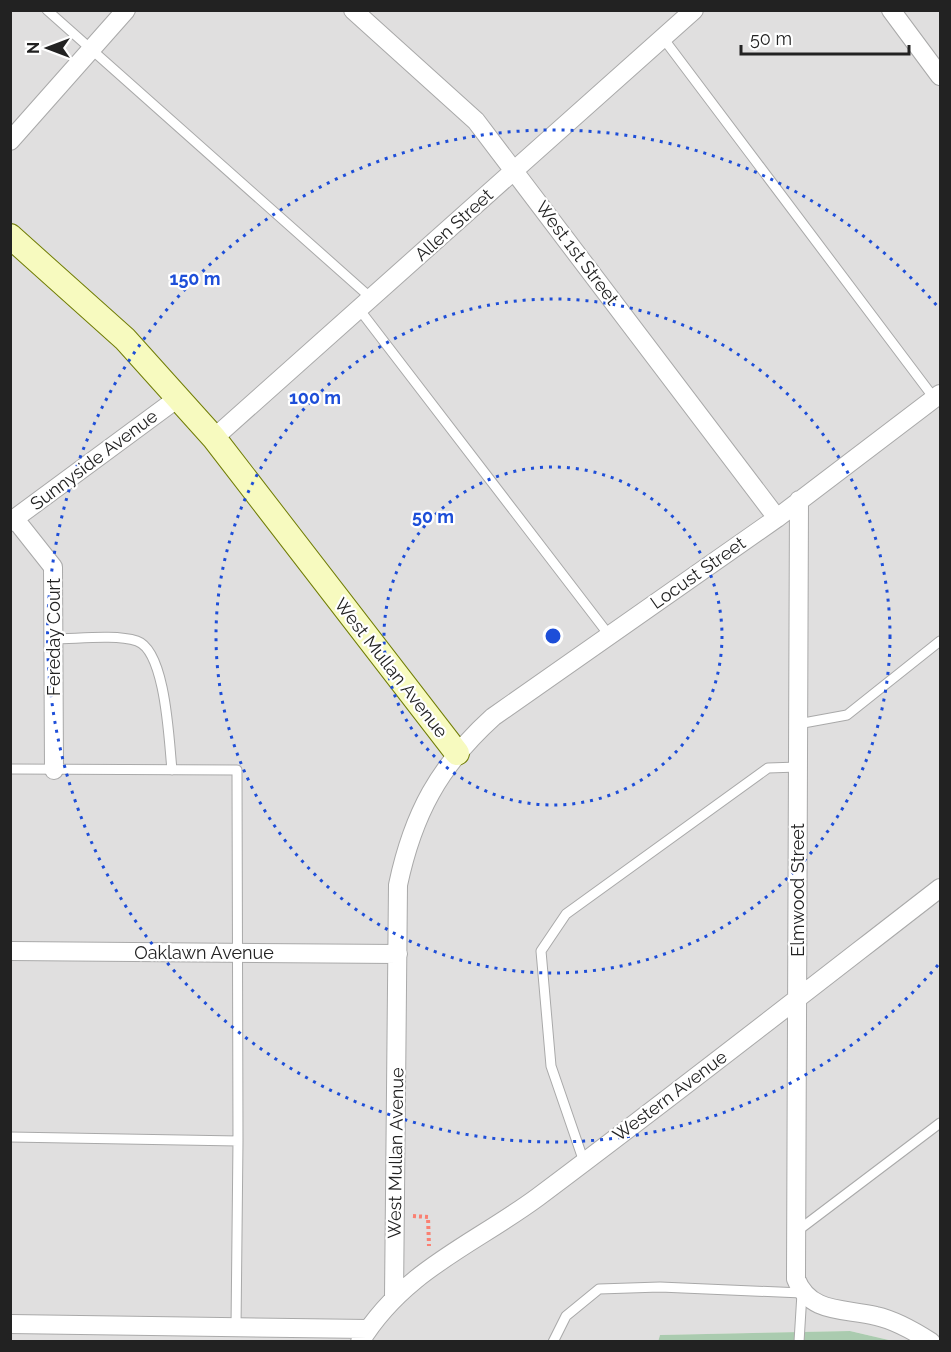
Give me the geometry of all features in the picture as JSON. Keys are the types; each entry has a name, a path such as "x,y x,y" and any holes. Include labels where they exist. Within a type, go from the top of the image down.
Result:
{"street":[{"path":"10,141 126,10"},
{"name":"West 1st Street","path":"353,10 476,121 777,518"},
{"name":"Allen Street","path":"214,438 694,10"},
{"path":"891,10 940,76"},
{"name":"West Mullan Avenue","path":"10,236 125,339 214,438 457,753 430,792 415,822 398,885 394,1297"},
{"name":"Locust Street","path":"457,753 493,717 777,518 937,396"},
{"name":"Sunnyside Avenue","path":"13,520 178,398"},
{"name":"Elmwood Street","path":"799,500 796,1232 799,1286"},
{"name":"Fereday Court","path":"13,520 53,567 54,770"},
{"name":"Western Avenue","path":"394,1297 424,1271 535,1199 940,888"},
{"name":"Oaklawn Avenue","path":"10,951 398,954"},
{"path":"799,1286 826,1307 877,1316 931,1341"},
{"path":"10,1324 236,1328 364,1335 394,1297"}],"lane":[{"path":"47,10 365,303 609,635"},
{"path":"663,38 937,396"},
{"path":"54,639 138,641 150,650 159,674 172,770"},
{"path":"798,724 847,715 940,641"},
{"path":"584,1162 551,1066 541,951 566,914 768,768 798,767"},
{"path":"10,769 237,770 236,1328"},
{"path":"796,1232 940,1123"},
{"path":"10,1137 238,1141"},
{"path":"554,1341 566,1316 599,1289 799,1286 799,1341"}],"shaded area":[{"path":"10,11 940,11 940,1341 893,1341 850,1331 660,1335 658,1342 11,1341"}],"green space":[{"path":"850,1331 893,1341 658,1342 660,1335"}]}
